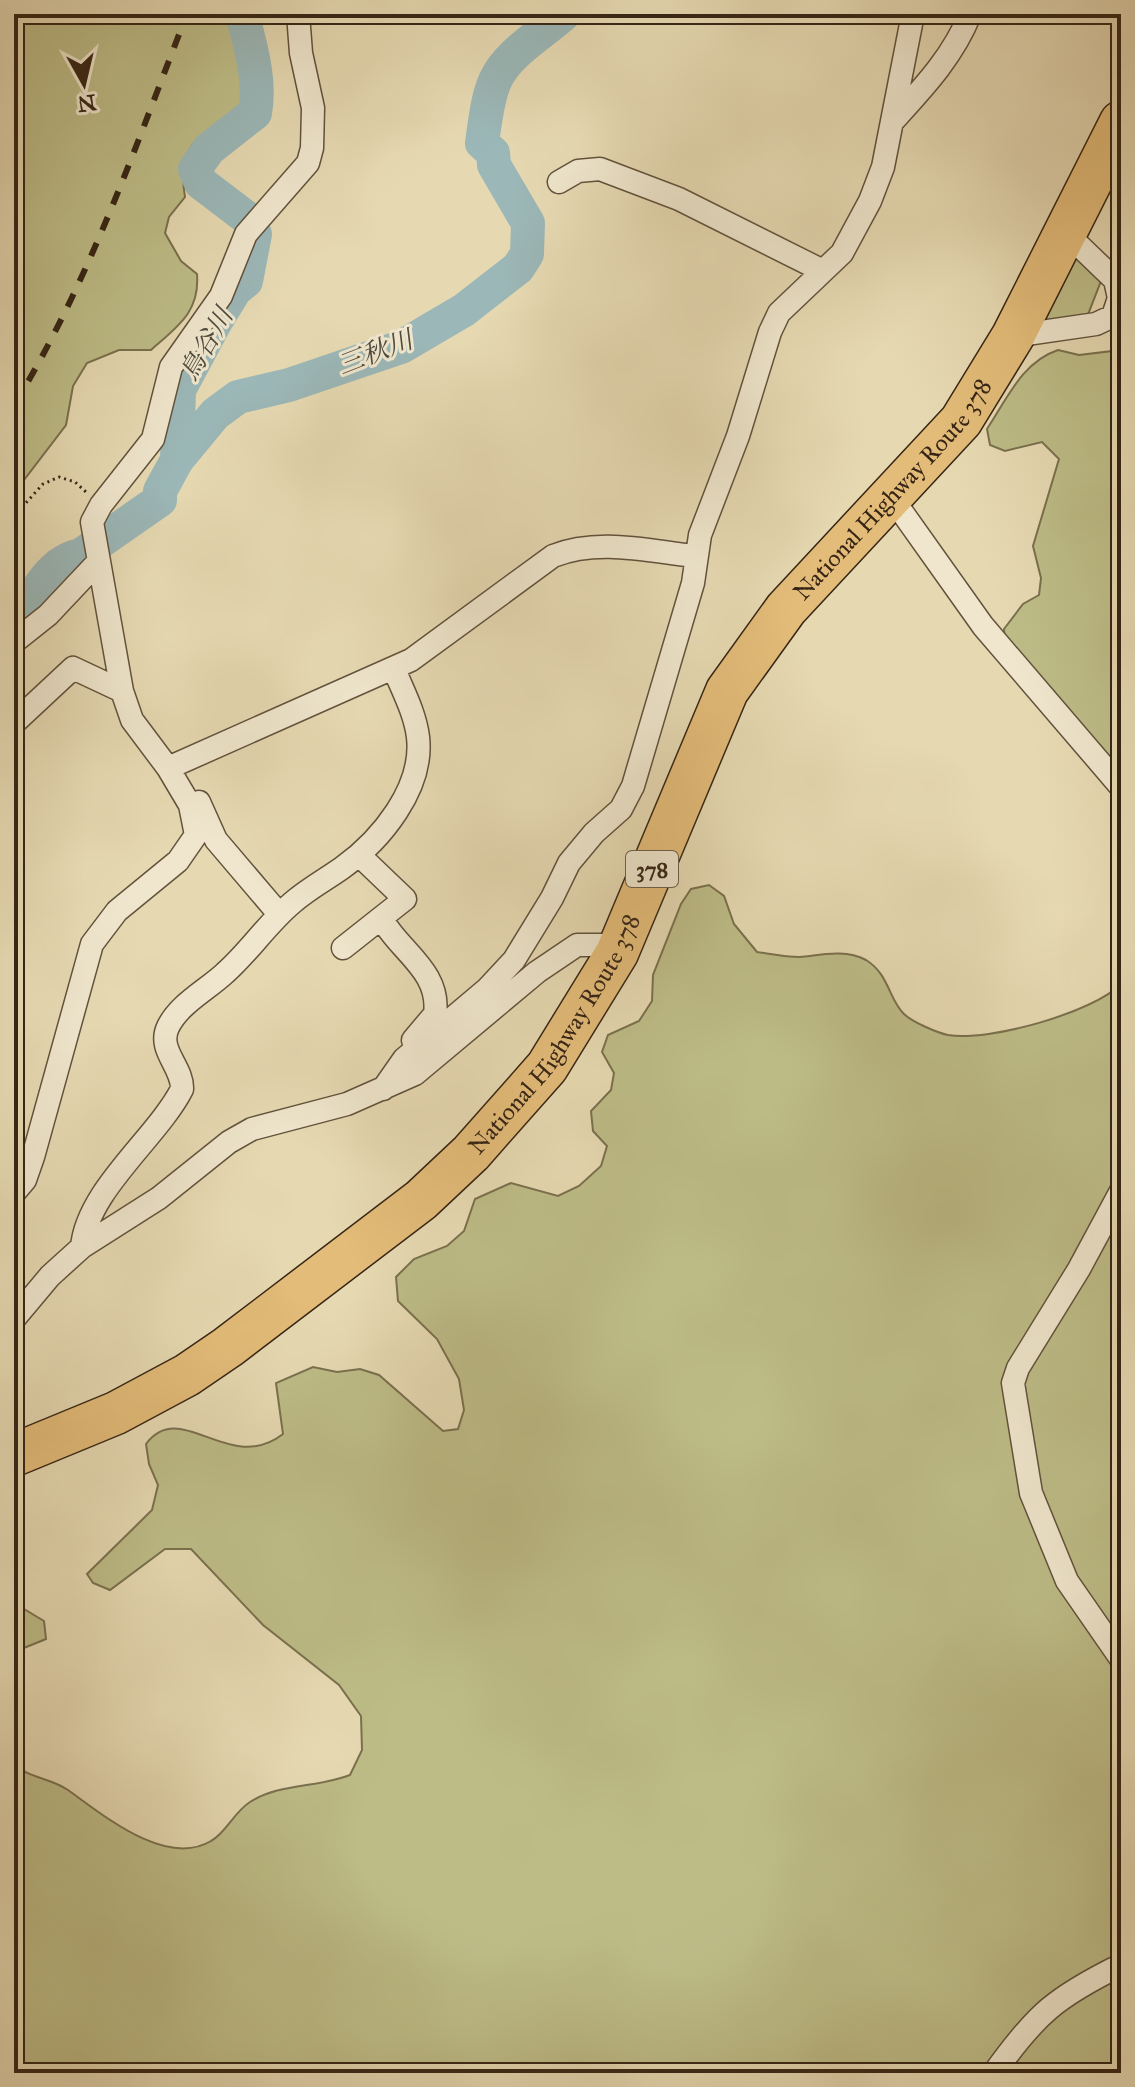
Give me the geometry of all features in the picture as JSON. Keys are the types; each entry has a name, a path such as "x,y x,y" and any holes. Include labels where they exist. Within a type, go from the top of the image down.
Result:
{"highway":[{"name":"National Highway Route 378","path":"14,1455 116,1413 187,1375 344,1261 421,1200 471,1153 547,1067 617,953 727,691 786,609 961,421 1013,336 1121,122"}],"street":[{"path":"14,1193 25,1180 33,1157 92,944 117,911 178,861 196,835 196,821 183,794 168,768 132,720 122,691 97,557 97,513 153,439 171,367 221,296 246,234 308,163 312,148 313,108 301,53 298,14"},
{"path":"383,1089 404,1059 487,989 514,960 552,898 569,863 594,833 621,809 633,786 693,583 694,556 738,436 770,332 779,313 842,253 870,201 883,167 913,14"},
{"path":"892,122 938,70 963,34 970,14"},
{"path":"559,182 578,171 600,169 679,199 823,271"},
{"path":"1013,336 1096,324 1113,316 1119,298 1115,280 1065,232"},
{"path":"892,498 983,626 1121,787"},
{"path":"168,768 394,669 444,639 553,556 573,548 612,547 694,556"},
{"path":"14,642 48,615 97,557"},
{"path":"14,723 73,668 122,691"},
{"path":"82,1247 83,1231 127,1160 182,1089 182,1079 166,1049 168,1025 181,1009 234,965 279,914 359,855 407,793 418,757 413,714 394,669"},
{"path":"183,794 199,800 216,840 279,914"},
{"path":"343,948 405,899 359,855"},
{"path":"382,919 397,940 415,955 436,1005 435,1014 408,1047 404,1059"},
{"path":"14,1319 50,1276 82,1247 159,1198 229,1142 252,1129 310,1116 383,1089 435,1060 560,954 577,945 602,945 617,953"},
{"path":"1121,1191 1079,1269 1018,1368 1013,1383 1031,1493 1067,1581 1121,1659"},
{"path":"994,2073 1026,2029 1054,2002 1121,1965"}],"path":[{"path":"14,516 43,484 59,477 75,482 97,513"}],"shaded area":[{"path":"14,14 228,14 243,66 244,95 235,116 203,134 190,149 183,175 185,197 169,217 165,233 181,261 197,274 191,308 151,350 119,350 87,363 73,386 66,425 14,493"},
{"path":"1074,253 1101,281 1087,317 1042,321"},
{"path":"1058,350 1079,355 1121,350 1121,779 1006,654 1004,629 1023,604 1039,595 1041,578 1033,546 1059,459 1042,442 1005,451 990,445 987,429 1025,372"},
{"path":"709,885 724,896 734,924 757,952 800,957 841,954 866,960 880,972 904,1014 925,1027 948,1035 989,1034 1040,1023 1088,1005 1121,984 1121,1785 1118,1809 1121,1817 1121,2073 14,2073 14,1764 61,1786 136,1835 175,1848 193,1848 211,1841 244,1806 262,1796 350,1775 362,1750 361,1716 339,1685 263,1625 191,1549 165,1549 110,1590 93,1583 87,1574 152,1510 158,1485 149,1464 146,1444 160,1432 175,1429 244,1447 263,1445 283,1434 276,1383 313,1367 337,1372 360,1369 379,1375 443,1431 458,1429 464,1410 459,1379 437,1339 398,1301 396,1277 414,1259 447,1246 464,1231 475,1199 511,1183 558,1196 579,1186 601,1166 607,1146 593,1131 591,1111 611,1090 614,1073 602,1052 608,1035 639,1021 652,1001 653,975 681,904 691,889"},
{"path":"19,1606 44,1621 46,1639 14,1652 14,1609"}],"waterway":[{"name":"鳥谷川","path":"242,14 256,75 255,113 209,149 195,169 201,183 247,218"},
{"name":"三秋川","path":"14,620 59,565 81,555 160,500 160,491 177,460 215,414 238,397 289,385 401,347 464,310 518,268 527,254 528,223 494,165 493,153 482,143 487,111 495,81 508,62 564,14"},
{"name":"鳥谷川","path":"177,460 179,390 235,290 246,281 255,234"}],"railway":[{"path":"14,405 41,359 88,263 187,14"}]}
